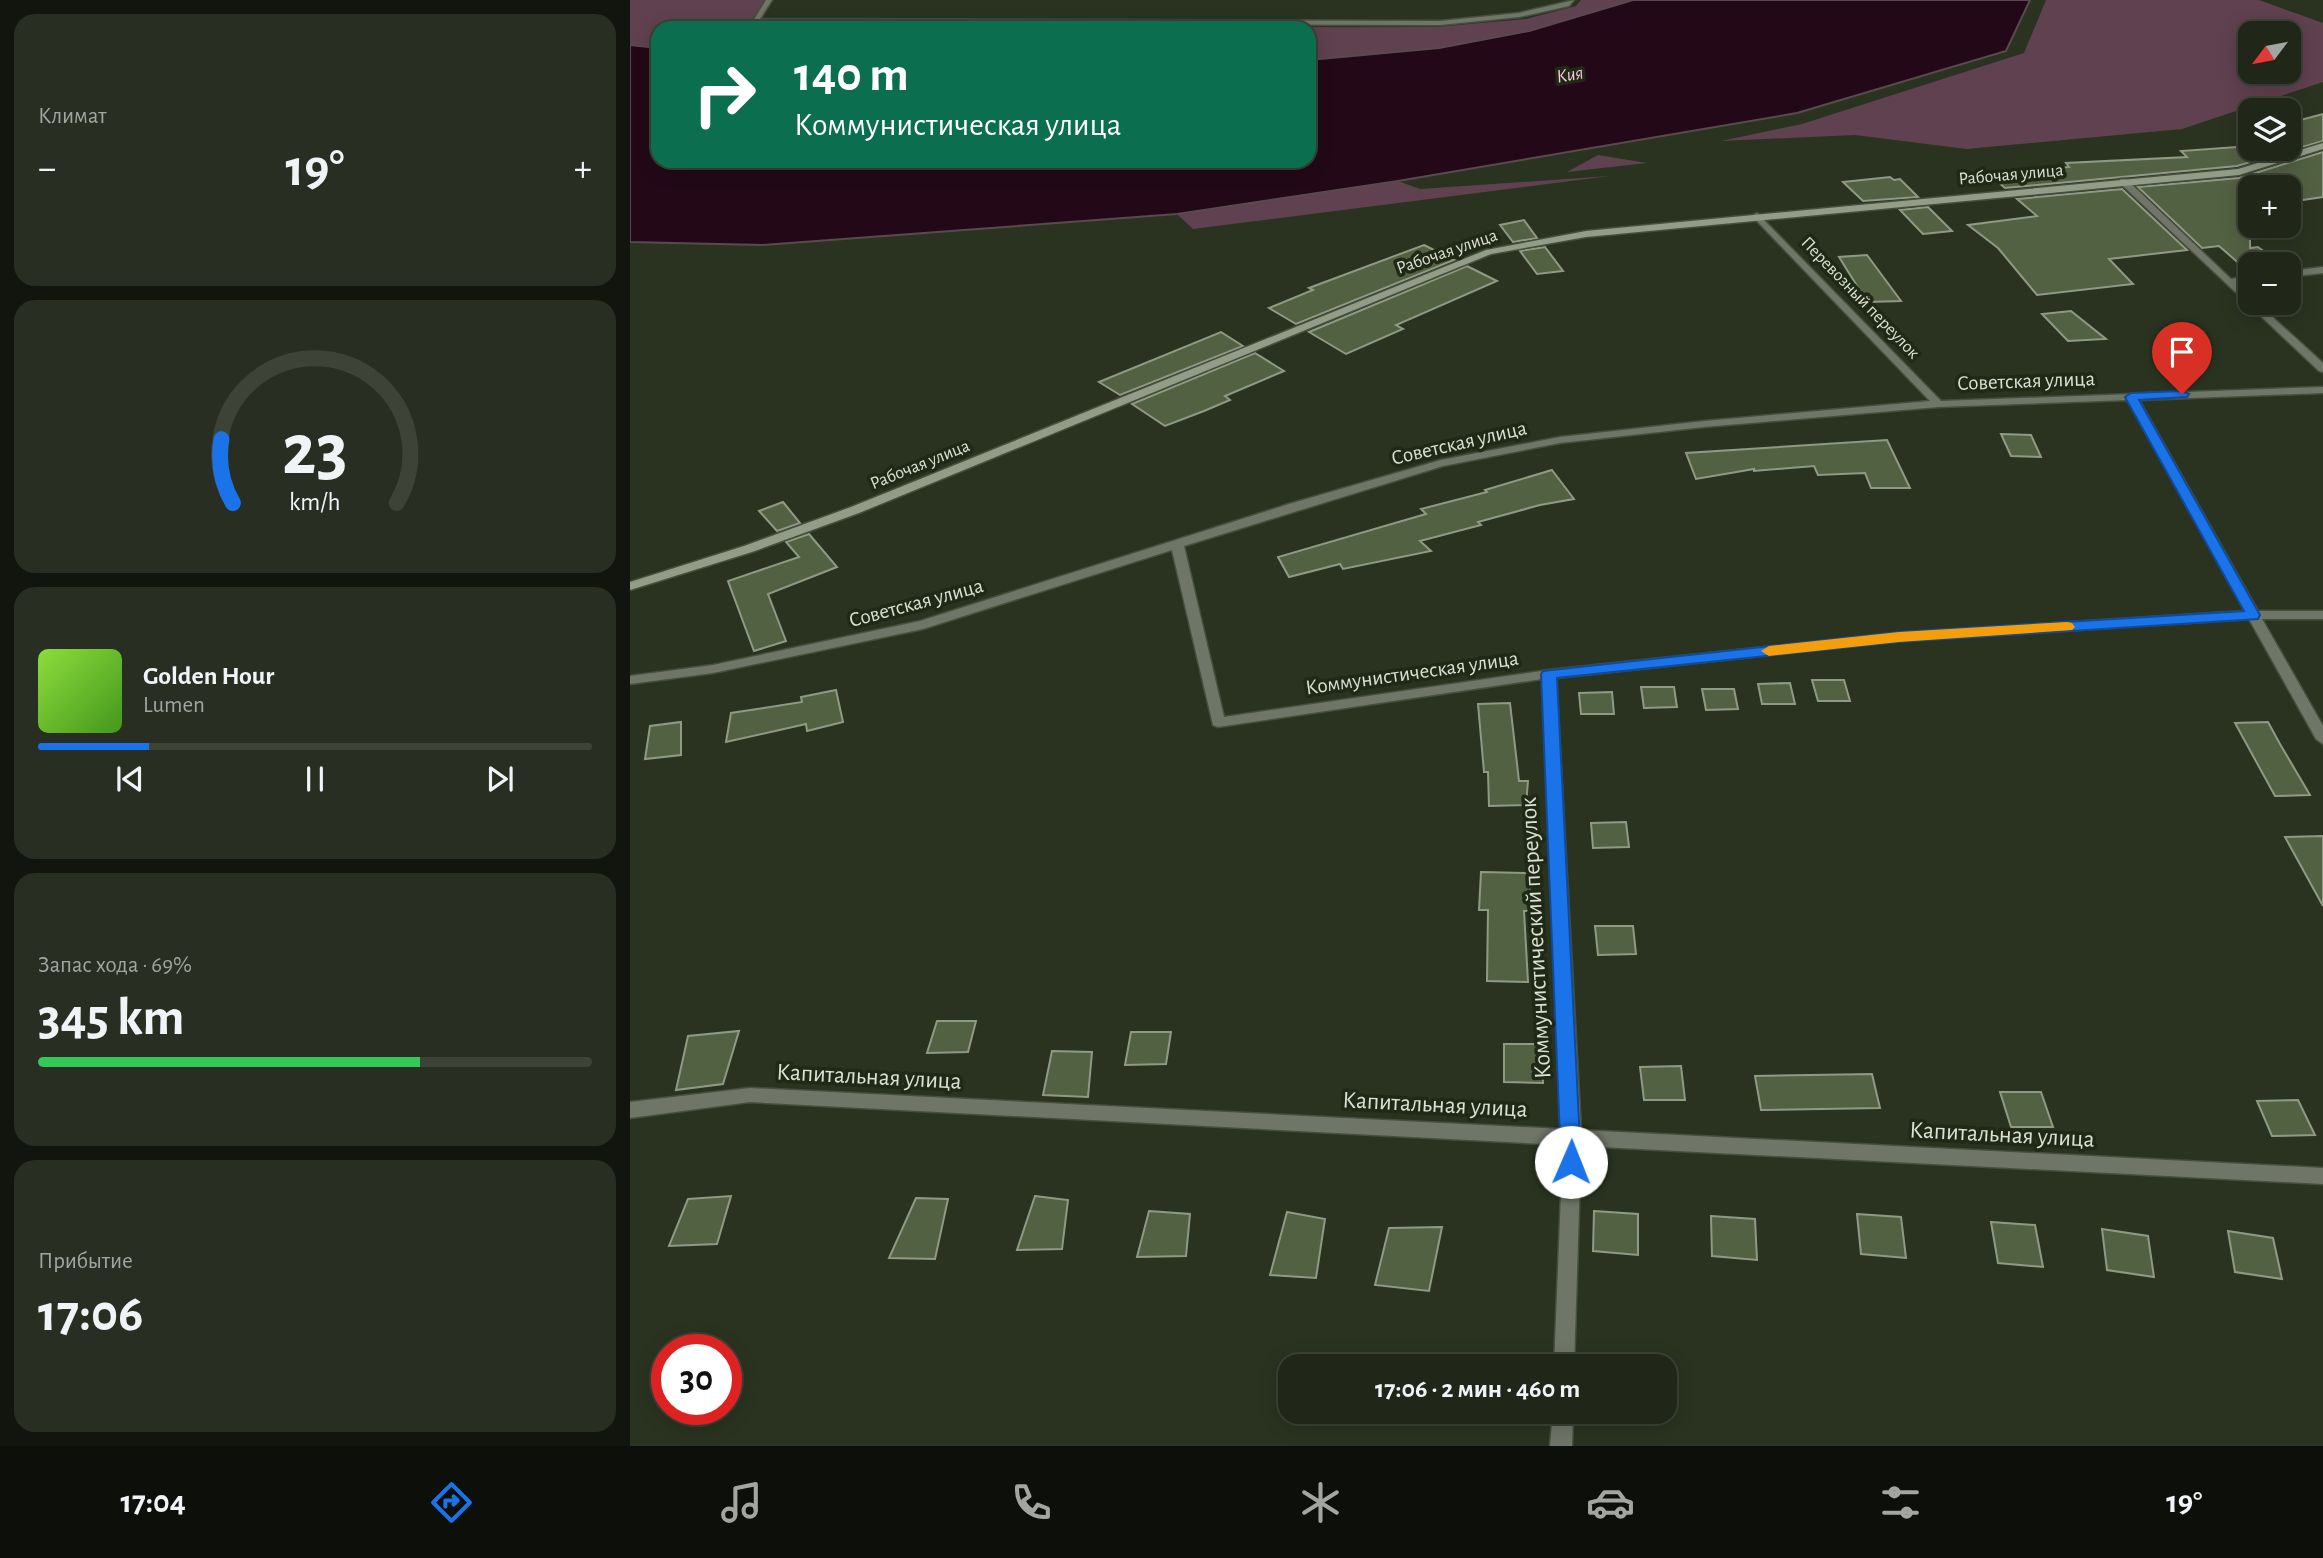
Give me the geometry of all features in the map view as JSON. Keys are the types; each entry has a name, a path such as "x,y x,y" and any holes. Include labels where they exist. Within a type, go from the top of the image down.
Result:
{"main road":[{"name":"Рабочая улица","path":"630,586 748,549 855,510 1489,252 1586,234 2239,172 2323,146"}],"street":[{"path":"755,21 769,0"},
{"path":"1316,23 1440,23 1519,15 1569,2"},
{"path":"2123,181 2238,290"},
{"name":"Перевозный переулок","path":"1757,216 1938,404"},
{"path":"2301,273 2323,270"},
{"path":"2229,282 2238,281"},
{"path":"2265,315 2323,369"},
{"name":"Советская улица","path":"630,680 713,669 923,625 1441,463 1560,440 1704,424 1938,404 2323,390"},
{"path":"2131,397 2323,739"},
{"name":"Коммунистическая улица","path":"1177,544 1218,722 1549,674 1899,637 2253,615 2323,615"},
{"name":"Коммунистический переулок","path":"1549,674 1572,1137 1564,1354"},
{"name":"Капитальная улица","path":"630,1110 750,1095 2323,1176"},
{"path":"1561,1446 1562,1424"}],"shaded area":[{"path":"630,0 768,0 751,21 651,21 651,47 630,45"},
{"path":"1581,0 1633,0 1529,31 1439,48 1316,59 1316,27 1436,27 1526,19 1576,6"},
{"path":"2046,0 2259,0 2323,23 2323,82 2275,98 2238,98 2238,110 2182,129 1966,149 1855,135 1721,141 1802,124 2024,53"},
{"path":"1598,155 1647,163 1567,172"},
{"path":"1610,176 1193,229 1177,214 1398,181 1420,189"}],"water":[{"name":"Кия","path":"1633,0 2030,0 2006,51 1797,113 1398,181 1177,214 763,245 630,242 630,45 651,47 651,168 1316,168 1316,59 1439,48 1529,31"}],"building":[{"path":"2323,114 2323,141 2301,147 2301,120"},
{"path":"2238,147 2238,161 2254,161 2237,166 2005,188 1989,174 2069,167 2066,163 2187,157 2181,151"},
{"path":"2323,152 2323,197 2301,200 2301,175 2249,175 2301,161"},
{"path":"1890,177 1894,180 1900,179 1918,197 1863,201 1843,182"},
{"path":"2238,178 2238,238 2250,238 2250,248 2258,247 2265,252 2238,252 2238,263 2219,246 2202,248 2138,187"},
{"path":"2122,189 2187,250 2109,259 2133,284 2037,295 1998,248 1968,225 2037,216 2017,199"},
{"path":"1928,207 1952,231 1923,234 1900,210"},
{"path":"1524,220 1537,238 1513,242 1500,225"},
{"path":"1424,245 1454,260 1296,324 1269,308 1313,290 1309,288"},
{"path":"1545,247 1563,271 1537,274 1520,251"},
{"path":"1867,255 1901,301 1867,302 1839,257"},
{"path":"1467,266 1497,281 1396,325 1403,329 1346,354 1309,332"},
{"path":"2071,311 2106,339 2068,341 2042,314"},
{"path":"1221,332 1243,346 1120,395 1099,382"},
{"path":"1255,353 1284,371 1225,396 1230,400 1165,426 1132,404"},
{"path":"2001,434 2031,435 2041,457 2011,456"},
{"path":"1887,440 1910,488 1871,488 1865,473 1818,475 1814,466 1754,469 1696,479 1686,453"},
{"path":"1552,470 1574,499 1540,505 1478,522 1481,525 1420,541 1431,551 1343,569 1340,564 1289,577 1278,557 1426,514 1421,509 1487,492 1485,490"},
{"path":"783,502 800,523 777,531 759,511"},
{"path":"809,534 837,567 768,594 786,641 754,651 728,581 799,557 786,542"},
{"path":"1812,680 1844,680 1850,701 1818,701"},
{"path":"1790,683 1795,704 1762,704 1758,684"},
{"path":"1641,687 1674,687 1677,707 1644,708"},
{"path":"1702,689 1734,689 1738,709 1706,710"},
{"path":"836,690 843,722 807,731 806,724 726,742 731,713 802,702 801,697"},
{"path":"1612,692 1614,714 1581,714 1579,693"},
{"path":"1510,703 1519,781 1528,781 1526,805 1489,806 1488,772 1484,772 1478,704"},
{"path":"681,722 681,755 645,759 650,726"},
{"path":"2268,722 2310,795 2275,796 2235,723"},
{"path":"1626,822 1629,847 1593,848 1591,823"},
{"path":"2323,836 2323,906 2285,837"},
{"path":"1481,872 1528,873 1533,911 1524,911 1528,982 1487,981 1488,910 1479,910"},
{"path":"1595,926 1633,926 1636,954 1598,955"},
{"path":"937,1021 976,1021 968,1052 927,1053"},
{"path":"739,1031 723,1084 676,1090 688,1036"},
{"path":"1131,1032 1171,1032 1166,1064 1125,1065"},
{"path":"1504,1044 1542,1044 1543,1083 1504,1082"},
{"path":"1052,1051 1092,1052 1088,1097 1043,1095"},
{"path":"1681,1066 1685,1100 1644,1100 1640,1067"},
{"path":"1872,1074 1880,1108 1761,1110 1755,1076"},
{"path":"2000,1092 2041,1092 2053,1127 2011,1127"},
{"path":"2298,1100 2315,1135 2272,1136 2257,1101"},
{"path":"731,1196 717,1244 669,1246 688,1199"},
{"path":"1035,1196 1068,1200 1062,1249 1017,1250"},
{"path":"916,1198 948,1199 935,1259 889,1258"},
{"path":"1149,1211 1190,1214 1186,1256 1137,1257"},
{"path":"1594,1211 1638,1214 1638,1255 1593,1251"},
{"path":"1287,1212 1325,1219 1316,1278 1270,1275"},
{"path":"1857,1214 1901,1217 1906,1258 1861,1254"},
{"path":"1711,1216 1755,1219 1757,1260 1712,1256"},
{"path":"1991,1222 2035,1225 2043,1267 1998,1263"},
{"path":"1442,1227 1429,1291 1375,1285 1389,1228"},
{"path":"2102,1229 2148,1236 2154,1277 2107,1270"},
{"path":"2228,1231 2273,1238 2282,1279 2235,1272"}],"slow traffic":[{"path":"1769,651 1899,637 2067,627"}],"route":[{"path":"1571,1162 1571,1110 1549,674 1899,637 2253,615 2131,397 2182,394"}]}
